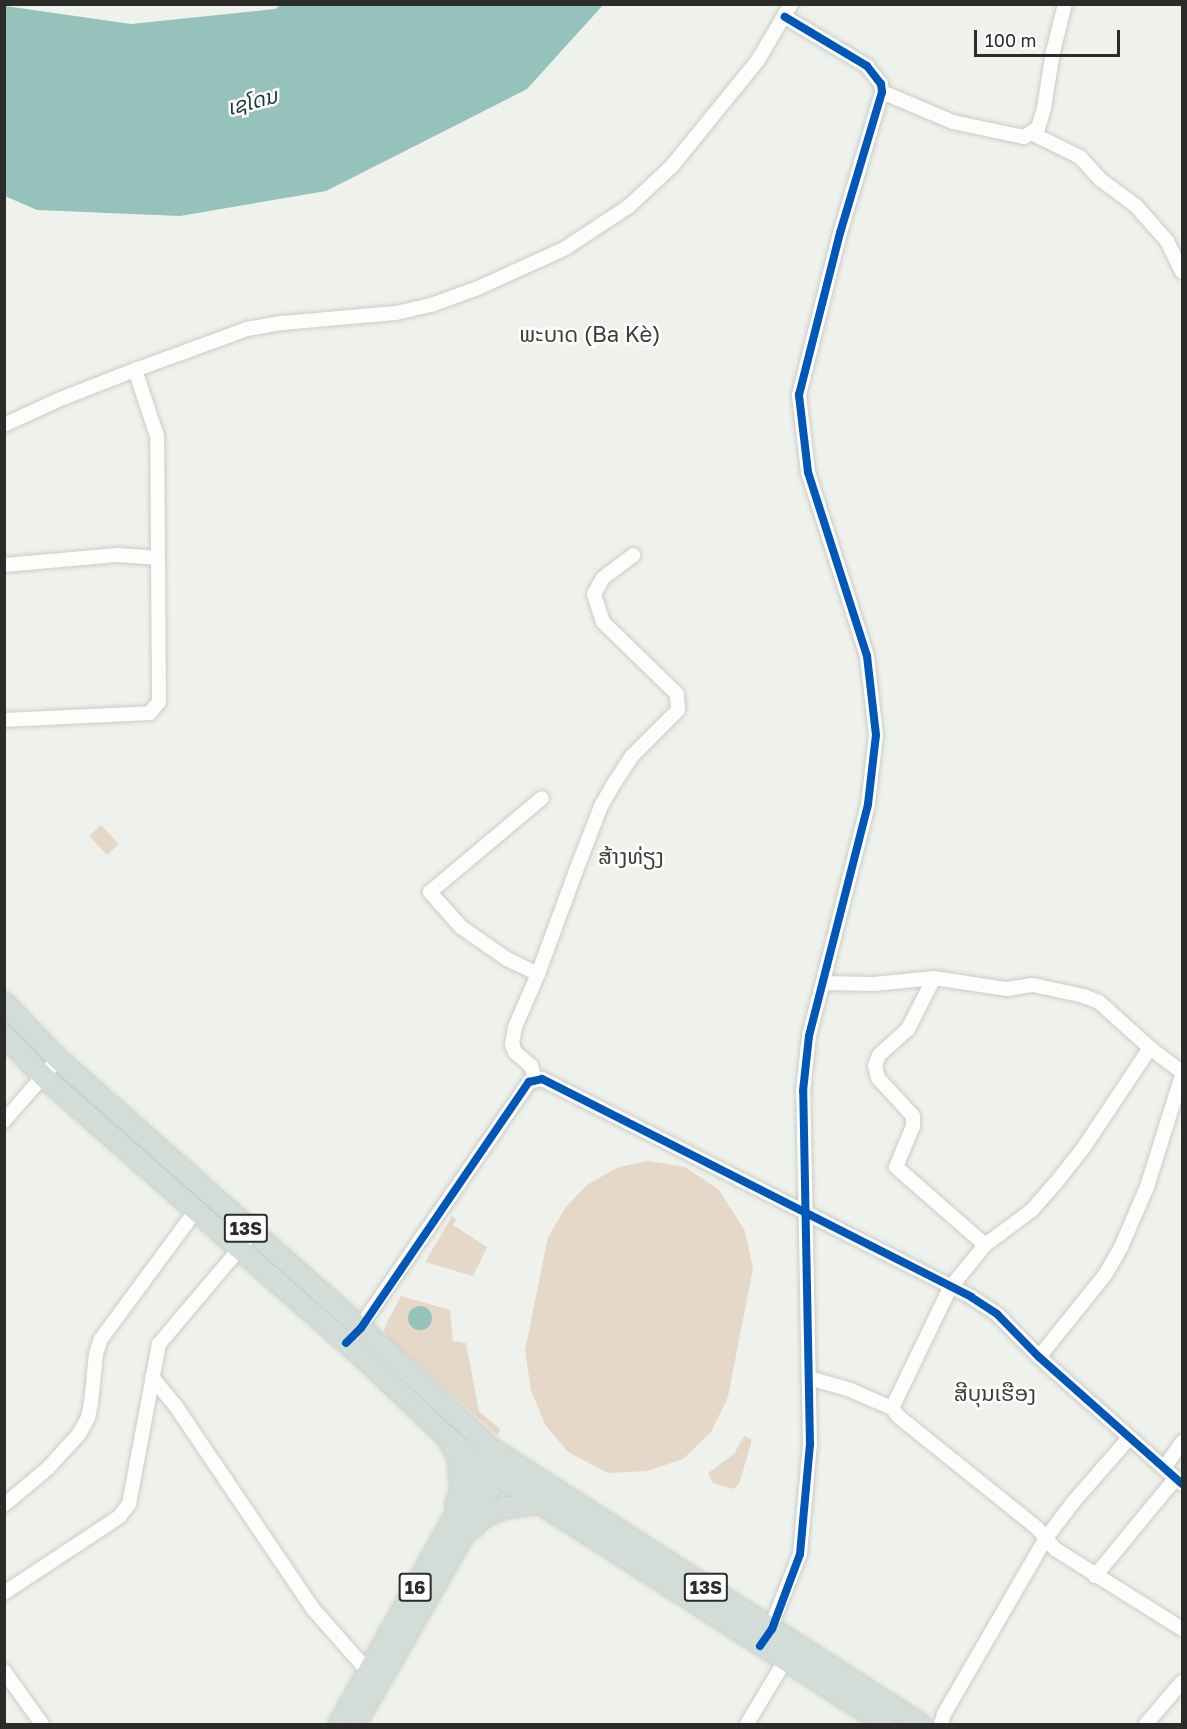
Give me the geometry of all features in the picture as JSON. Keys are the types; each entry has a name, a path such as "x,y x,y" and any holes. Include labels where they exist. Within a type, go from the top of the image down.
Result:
{"highway":[{"name":"13S","path":"4,1003 58,1059 246,1241 346,1343 448,1438 495,1463 792,1641 920,1725"},
{"name":"13S","path":"4,1035 44,1077 196,1210 246,1241 361,1328 495,1463 539,1503 885,1725"},
{"path":"448,1438 458,1457 461,1490 454,1535"},
{"name":"16","path":"339,1725 374,1677 495,1463"},
{"path":"454,1535 503,1508 539,1503"},
{"name":"16","path":"355,1725 374,1677"}],"street":[{"path":"882,92 953,122 1024,137 1038,128 1065,4"},
{"path":"4,425 135,369 247,329 282,323 396,313 434,304 478,288 564,249 628,207 672,165 758,60 788,11 867,66 881,84 882,92 840,233 800,395 808,472 867,656 876,735 868,804 809,1036 803,1091 810,1444 800,1554 772,1629 760,1646"},
{"path":"1031,133 1080,157 1101,180 1136,206 1167,241 1182,272"},
{"path":"4,720 150,713 154,711 161,695 158,436 135,369"},
{"path":"4,565 118,555 158,558"},
{"path":"535,1078 531,1066 515,1052 512,1044 515,1027 538,975 601,806 631,758 678,710 677,694 603,622 594,594 603,578 633,555"},
{"path":"538,975 507,959 461,927 430,892 542,798"},
{"path":"823,983 873,984 934,978 1007,989 1033,985 1084,996 1099,1002 1182,1074 1147,1187 1121,1247 1105,1275 1039,1357"},
{"path":"934,978 908,1029 879,1055 875,1066 878,1078 913,1116 913,1126 896,1167 985,1245"},
{"path":"892,1408 950,1288 985,1245 1024,1217 1056,1184 1084,1147 1150,1048"},
{"path":"4,1122 58,1059"},
{"path":"535,1078 553,1084 805,1211 971,1297 997,1314 1039,1357 1179,1482 1095,1576"},
{"path":"346,1343 361,1328 529,1082 535,1078"},
{"path":"4,1505 48,1468 79,1434 88,1418 96,1354 101,1339 196,1210"},
{"path":"4,1593 119,1517 129,1504 159,1344 246,1241"},
{"path":"152,1377 175,1405 314,1610 374,1677"},
{"path":"809,1378 848,1389 892,1408 898,1416 1046,1538 1055,1549 1182,1629"},
{"path":"941,1725 956,1694 1046,1538 1075,1500 1129,1438"},
{"path":"1164,1468 1182,1442"},
{"path":"747,1725 786,1662 792,1641"},
{"path":"4,1671 42,1725"},
{"path":"1146,1725 1182,1682"}],"shaded area":[{"path":"101,825 119,844 107,855 89,836"},
{"path":"648,1161 685,1167 719,1190 745,1231 753,1268 728,1397 711,1432 683,1459 647,1471 608,1473 568,1452 546,1426 531,1391 525,1350 548,1237 566,1207 588,1184 619,1167"},
{"path":"452,1216 456,1219 453,1225 487,1247 473,1276 425,1262"},
{"path":"401,1296 450,1310 453,1341 466,1343 479,1411 501,1430 497,1435 388,1338 384,1330"},
{"path":"744,1436 751,1439 751,1444 739,1484 733,1489 713,1483 708,1473 734,1454"}],"water":[{"name":"ເຊໂດນ","path":"283,4 603,5 527,89 326,191 180,216 37,210 5,196 5,6 131,24 275,9"},
{"path":"420,1306 425,1307 431,1313 431,1323 425,1329 420,1330 415,1329 409,1323 408,1318 409,1313 415,1307"}],"cycle path":[{"path":"760,1646 772,1629 800,1554 810,1444 803,1091 809,1036 868,804 876,735 867,656 808,472 799,395 840,233 882,92 881,84 867,66 785,17"},
{"path":"346,1343 361,1328 529,1082 542,1079 971,1297 997,1314 1039,1357 1182,1484"}],"district":[{"name":"ພະບາດ (Ba Kè)","path":"590,334"},
{"name":"ສ້າງທ່ຽງ","path":"631,856"},
{"name":"ສີບຸນເຮືອງ","path":"995,1393"}]}
